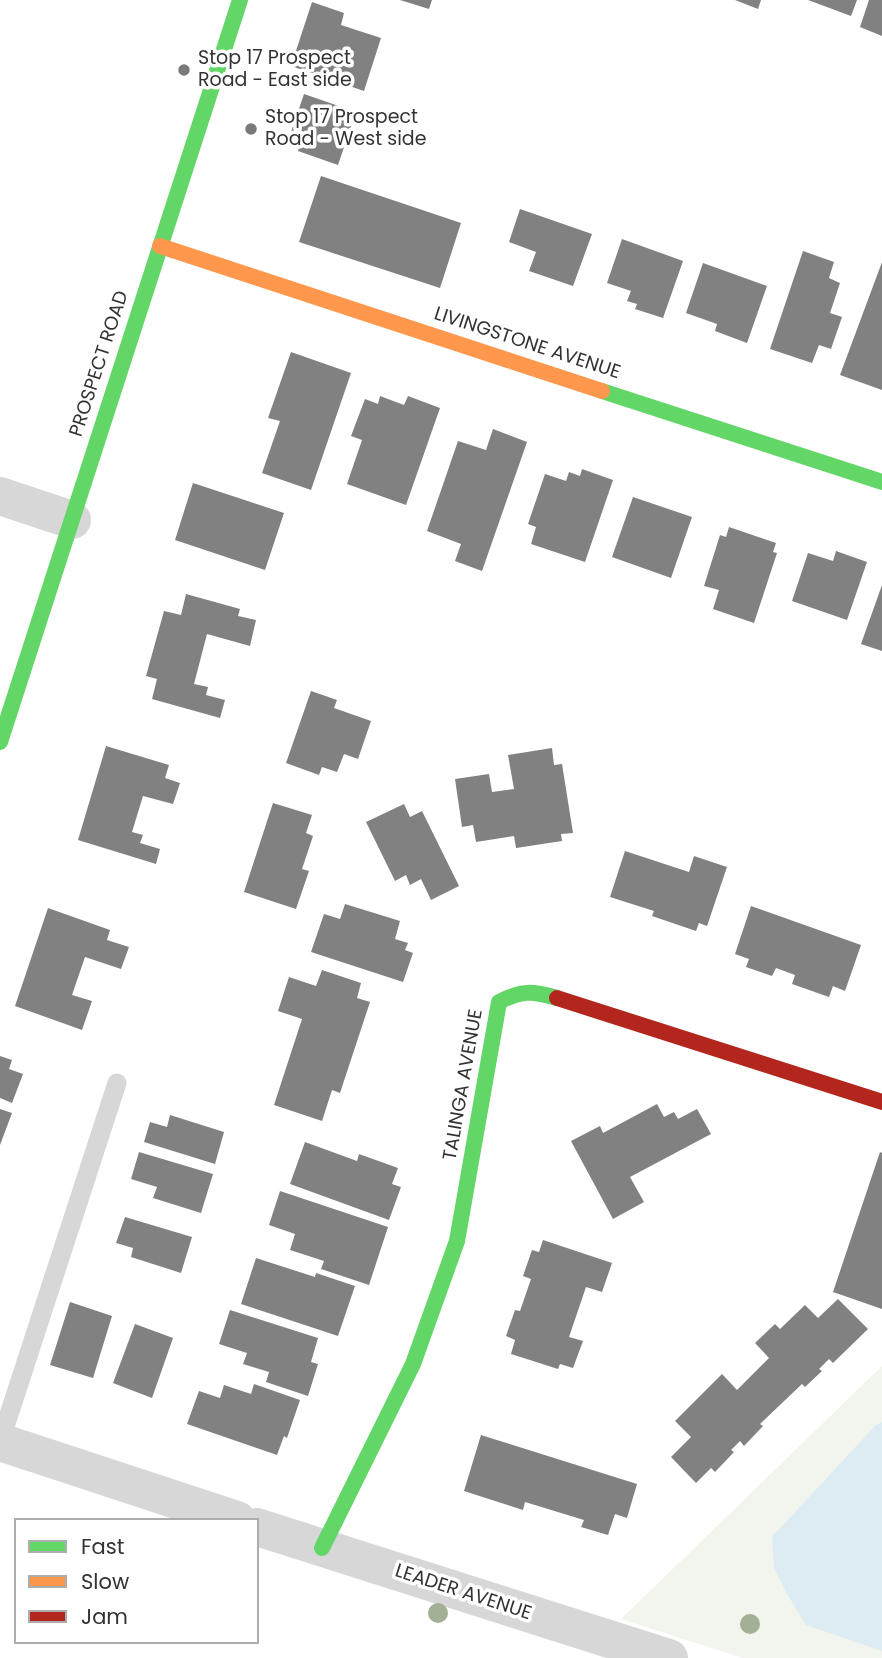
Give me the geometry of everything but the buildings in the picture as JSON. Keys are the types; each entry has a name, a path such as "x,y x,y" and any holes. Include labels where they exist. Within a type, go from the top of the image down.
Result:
{"street":[{"name":"PROSPECT ROAD","path":"0,742 240,0"},
{"name":"LIVINGSTONE AVENUE","path":"160,246 882,482"},
{"path":"0,496 72,520"},
{"name":"TALINGA AVENUE","path":"322,1548 413,1364 457,1241 499,1002 516,993 537,992 882,1102"},
{"path":"0,1442 231,1518"},
{"name":"LEADER AVENUE","path":"259,1528 670,1658"}],"lane":[{"path":"0,1442 117,1083"}],"shaded area":[{"path":"882,1366 882,1658 743,1658 621,1619"},
{"path":"882,1422 882,1651 806,1625 774,1568 772,1537 875,1426"}],"traffic: fast":[{"path":"0,742 240,0"},
{"path":"602,391 882,482"},
{"path":"322,1548 413,1364 457,1241 499,1002 527,993 557,998"}],"traffic: slow":[{"path":"160,246 602,391"}],"traffic: jam":[{"path":"557,998 882,1102"}],"place":[{"name":"Stop 17 Prospect Road - East side","path":"184,70"},
{"name":"Stop 17 Prospect Road - West side","path":"251,129"}]}
